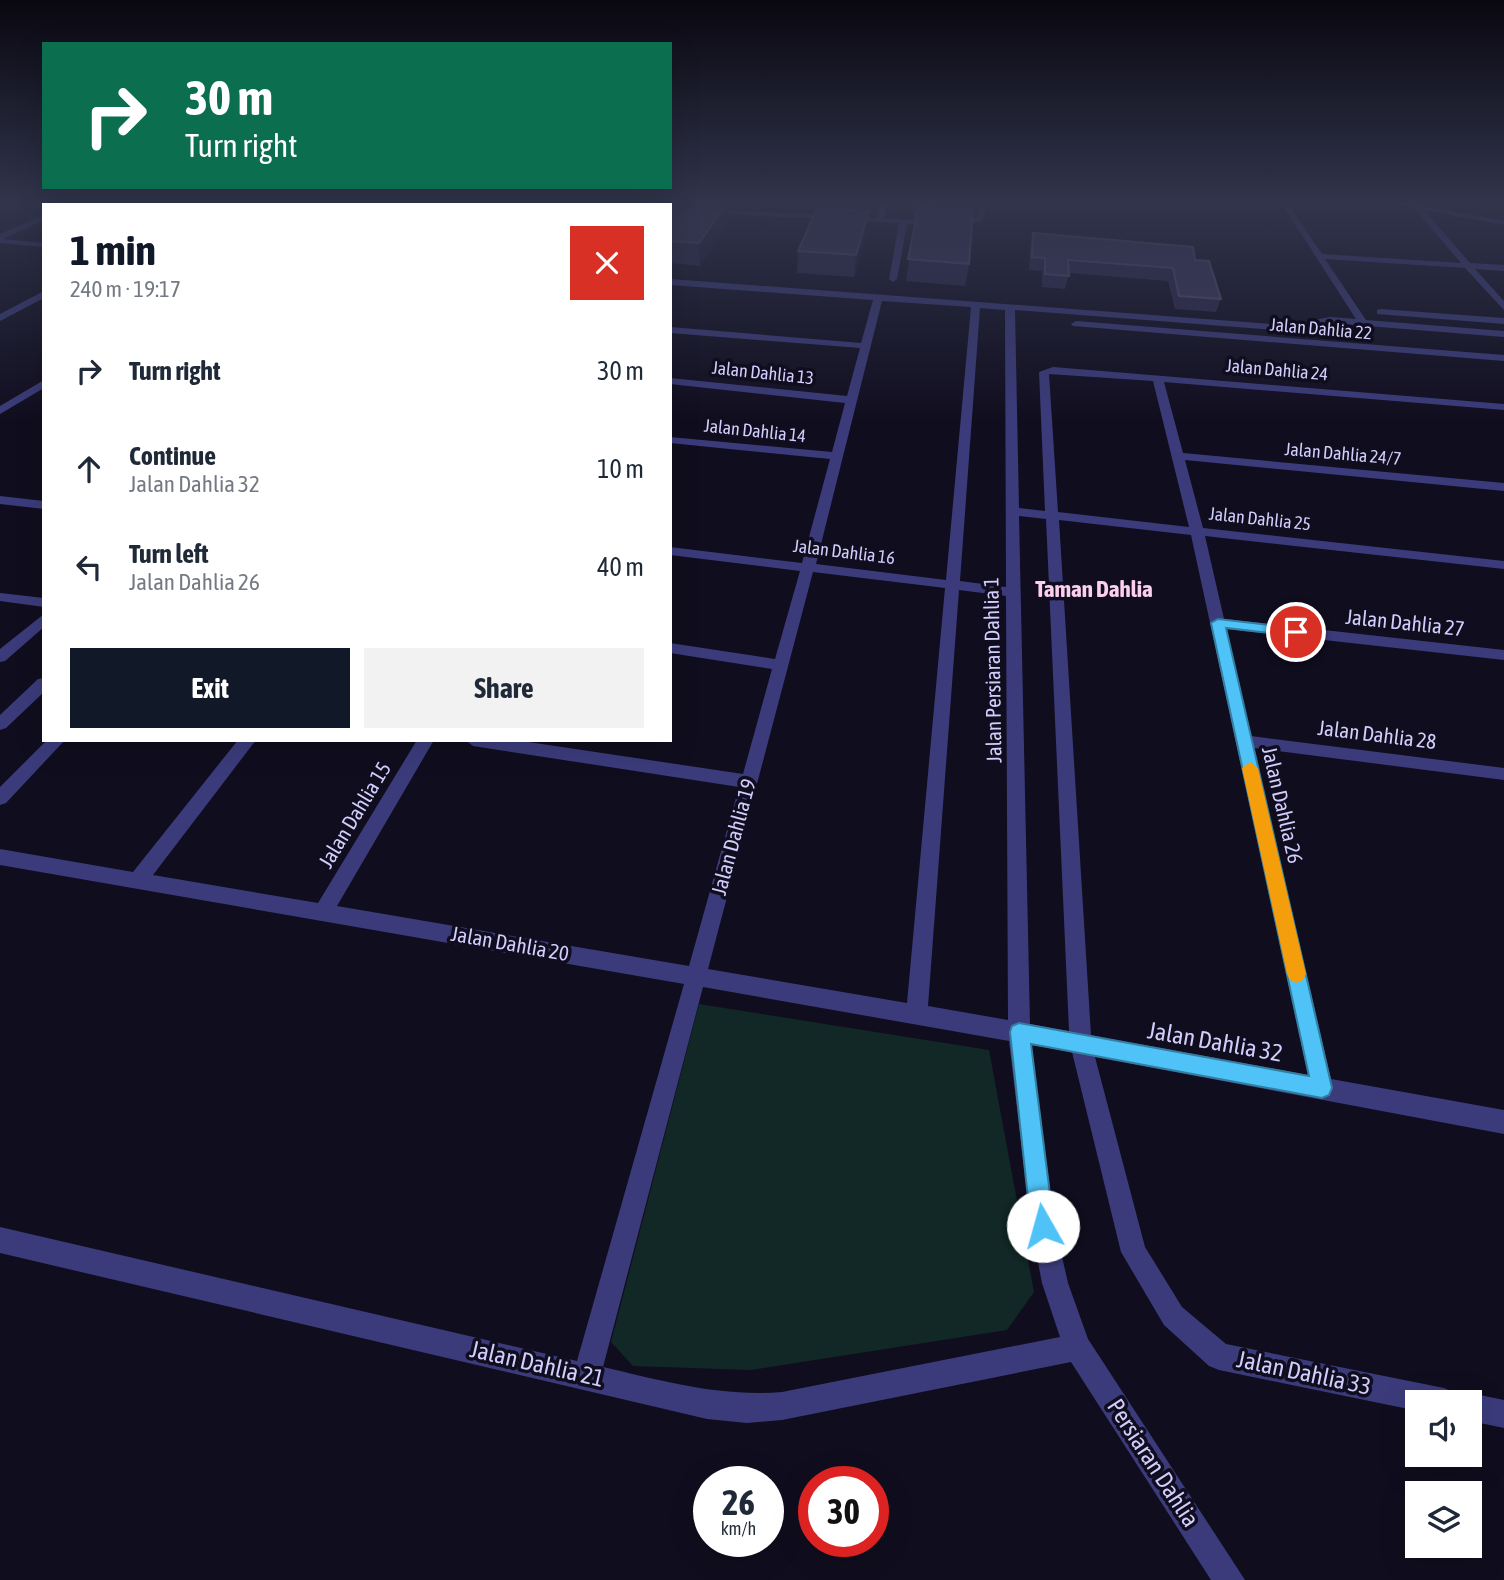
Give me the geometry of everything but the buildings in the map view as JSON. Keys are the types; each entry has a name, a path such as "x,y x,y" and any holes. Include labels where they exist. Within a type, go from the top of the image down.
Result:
{"street":[{"path":"893,279 894,275"},
{"path":"1331,275 1363,323"},
{"path":"1477,275 1504,307"},
{"name":"Jalan Dahlia 22","path":"672,282 877,302 976,305 1010,313 1504,358"},
{"path":"672,290 877,302"},
{"path":"0,318 42,295"},
{"name":"Jalan Dahlia 19","path":"587,1375 808,567 877,302"},
{"name":"Jalan Persiaran Dahlia 1","path":"917,1015 976,305"},
{"path":"1355,310 1504,321"},
{"path":"1010,313 1287,328 1330,320 1504,334"},
{"name":"Jalan Persiaran Dahlia 1","path":"1010,313 1019,1032 1043,1226 1055,1283 1077,1347"},
{"path":"672,330 866,346"},
{"name":"Jalan Dahlia 24","path":"1047,370 1504,407"},
{"name":"Jalan Dahlia 33","path":"1047,370 1044,372 1081,1044 1134,1252 1173,1316 1219,1356 1405,1394"},
{"name":"Jalan Dahlia 26","path":"1157,377 1198,531 1322,1088"},
{"name":"Jalan Dahlia 13","path":"672,381 852,400"},
{"path":"0,411 42,384"},
{"name":"Jalan Dahlia 14","path":"672,440 837,456"},
{"name":"Jalan Dahlia 24/7","path":"1178,456 1504,487"},
{"path":"0,500 42,505"},
{"name":"Jalan Dahlia 25","path":"1013,511 1504,565"},
{"name":"Jalan Dahlia 16","path":"672,551 1013,592"},
{"path":"0,597 42,603"},
{"path":"0,657 42,621"},
{"name":"Jalan Dahlia 27","path":"1218,623 1504,655"},
{"path":"672,648 781,665"},
{"path":"0,724 42,685"},
{"name":"Jalan Dahlia 28","path":"1244,741 1504,774"},
{"path":"0,798 55,742"},
{"path":"138,880 246,742"},
{"name":"Jalan Dahlia 15","path":"323,912 425,742"},
{"path":"486,742 749,782"},
{"name":"Jalan Dahlia 20","path":"0,857 1019,1032"},
{"name":"Jalan Dahlia 32","path":"1019,1032 1504,1122"},
{"name":"Jalan Dahlia 21","path":"0,1240 707,1405 747,1409 782,1406 1077,1347"},
{"name":"Persiaran Dahlia","path":"1077,1347 1229,1580"},
{"path":"1482,1409 1504,1414"}],"green space":[{"path":"699,1004 989,1050 1034,1292 1007,1330 751,1370 633,1366 611,1342"}],"slow traffic":[{"path":"1250,768 1296,974"}],"district":[{"name":"Taman Dahlia","path":"1094,589"}],"route":[{"path":"1043,1226 1019,1032 1322,1088 1218,623 1296,632"}]}
